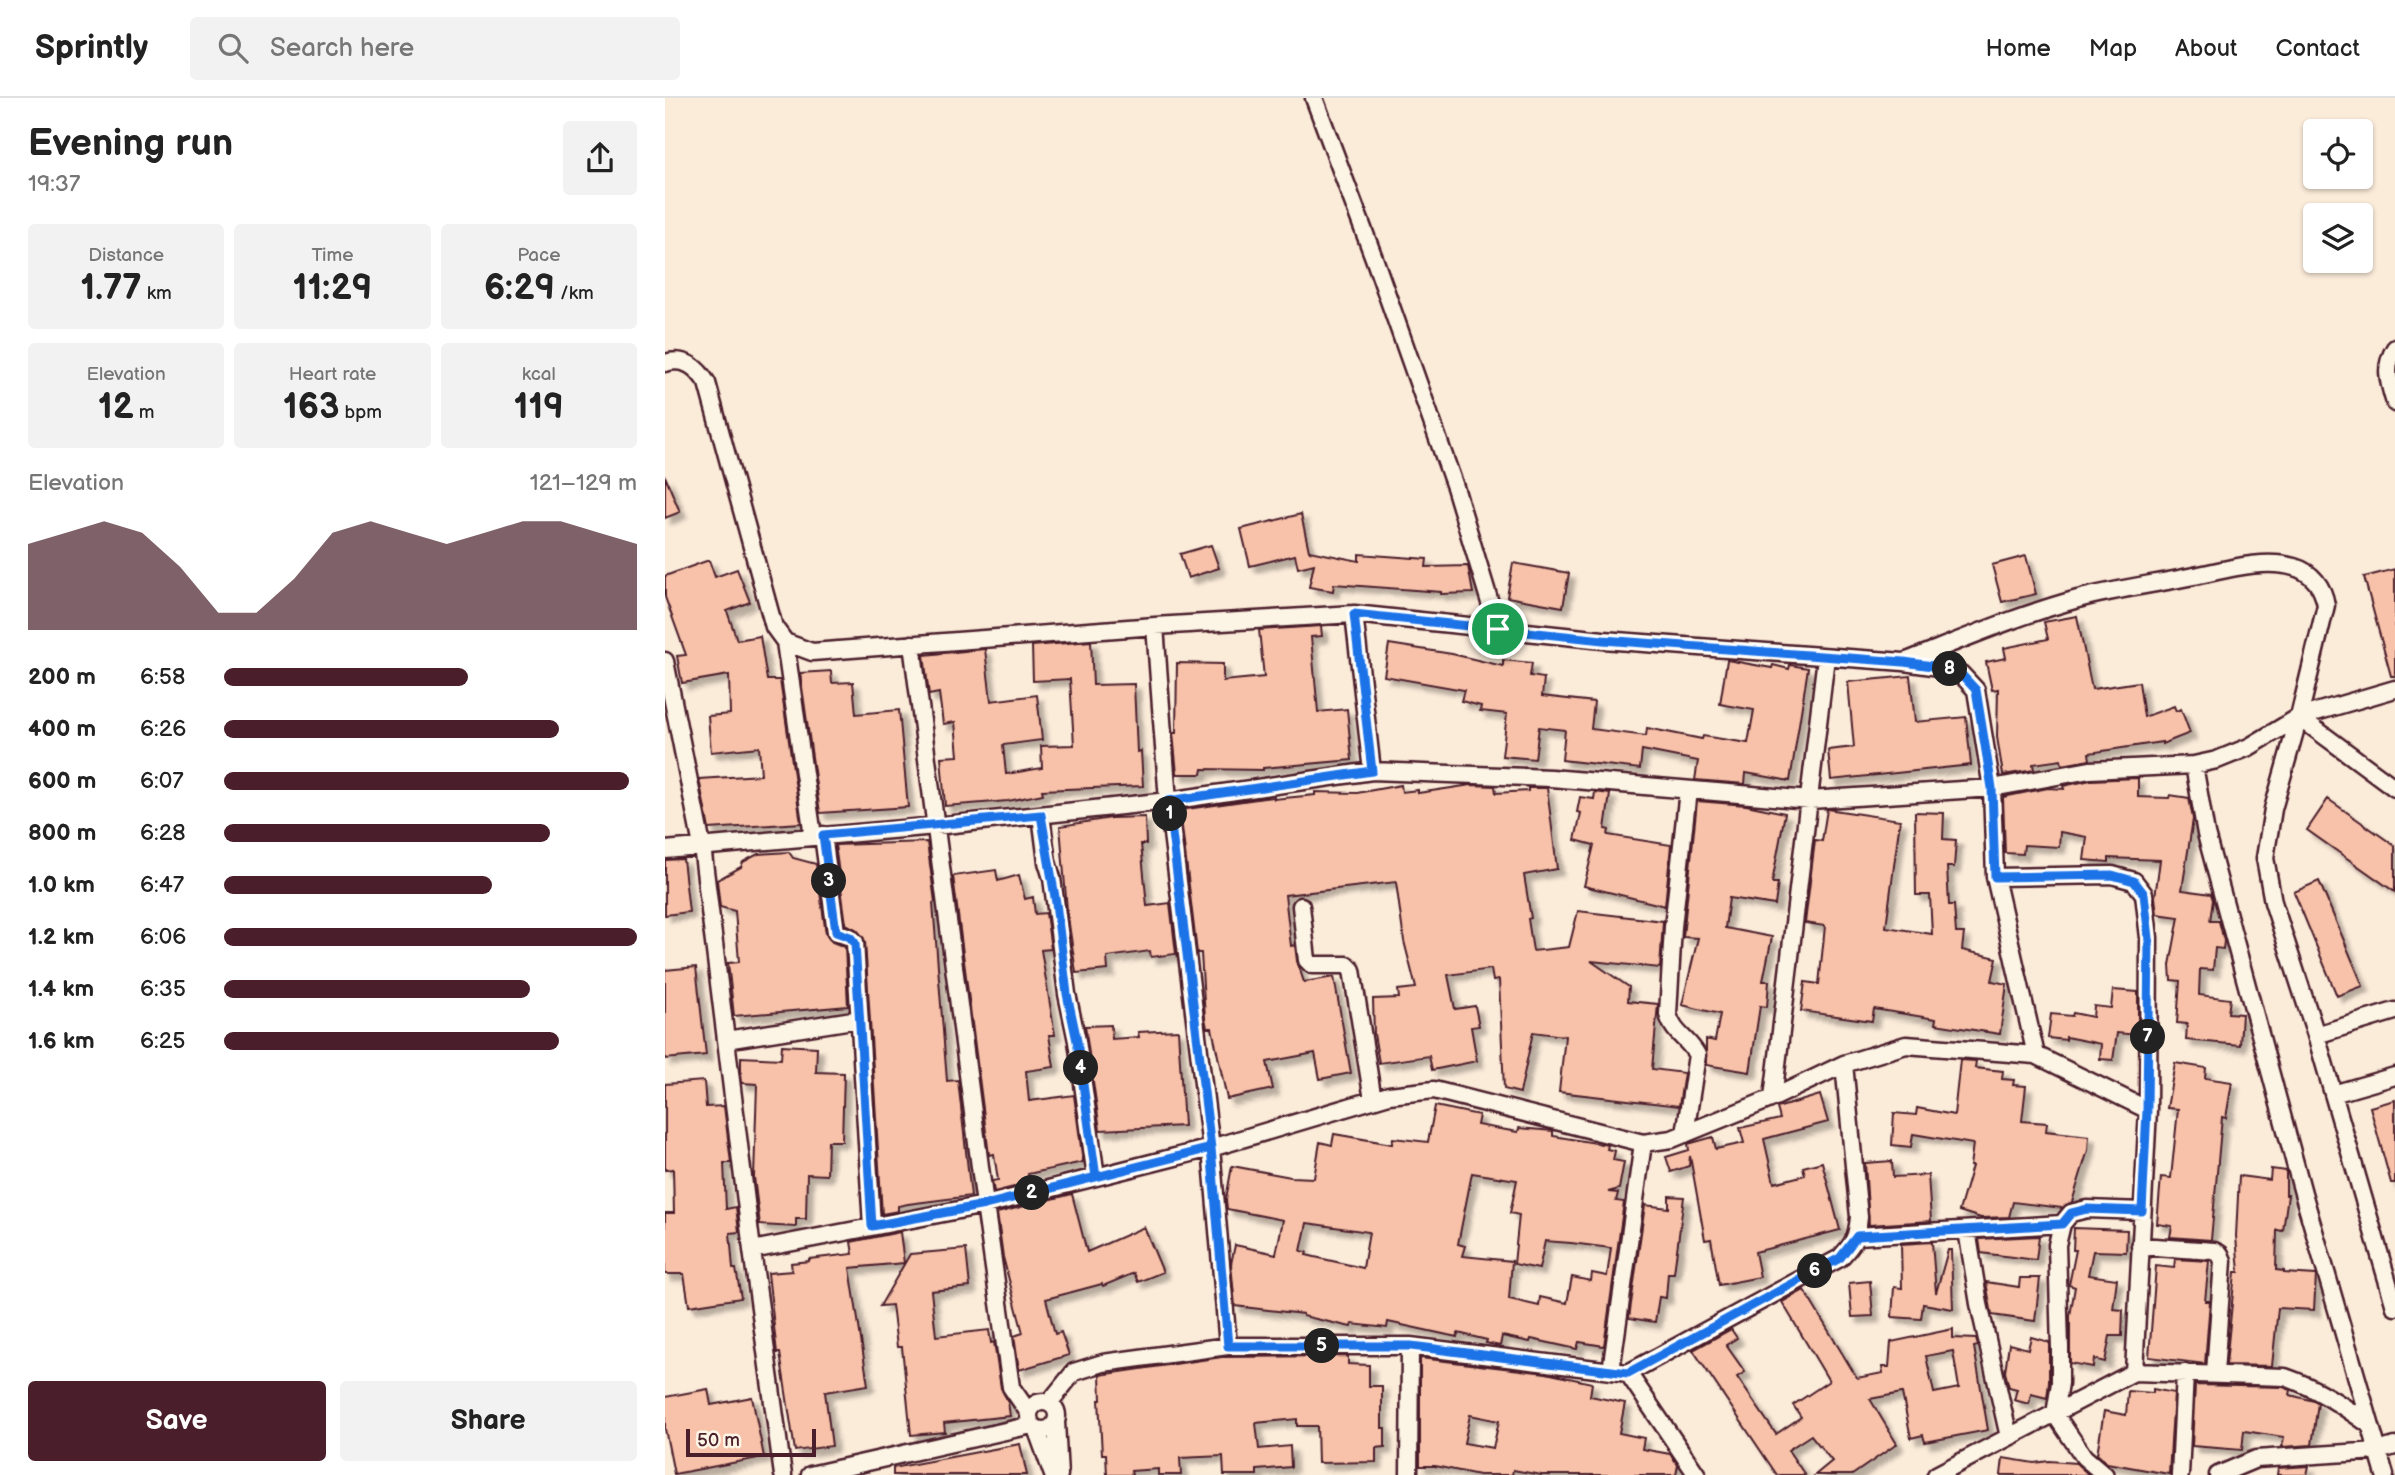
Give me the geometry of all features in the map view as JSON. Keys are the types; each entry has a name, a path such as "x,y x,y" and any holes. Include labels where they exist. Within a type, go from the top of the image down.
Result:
{"street":[{"path":"1314,98 1455,487 1498,629"},
{"path":"2395,348 2389,357 2386,374 2395,404"},
{"path":"665,363 688,363 698,368 707,383 774,627 785,642 836,932 850,937 855,943 872,1226"},
{"path":"1904,662 2022,617 2080,599 2234,568 2276,563 2296,567 2308,573 2323,591 2326,605 2273,810 2265,858 2273,902 2316,1035 2395,1307"},
{"path":"1354,614 1372,771"},
{"path":"785,642 812,652 1354,614 1603,640 1904,662 1947,668 1961,674 1976,690 1992,788 1995,877 2036,1055"},
{"path":"1155,626 1168,801 1211,1148 1228,1346"},
{"path":"912,644 1011,1387 1032,1422 1053,1475"},
{"path":"1773,1098 1826,657"},
{"path":"665,661 670,715 702,846 783,1475"},
{"path":"665,850 936,826 1168,801 1372,771 1552,778 1810,800 1992,788 2089,770 2193,765 2217,760 2249,747 2299,717 2395,689"},
{"path":"2299,717 2395,788"},
{"path":"2193,765 2206,834 2303,1193 2385,1475"},
{"path":"1685,1134 1697,1055 1693,1046 1671,1026 1668,1014 1673,927 1688,790"},
{"path":"1041,815 1096,1177"},
{"path":"1995,877 2112,875 2134,881 2144,894 2149,938 2147,1110 2134,1371"},
{"path":"1301,906 1307,960 1312,965 1347,965 1352,970 1373,1100"},
{"path":"2316,1035 2395,1012"},
{"path":"726,1040 859,1019"},
{"path":"752,1250 985,1205 1211,1148 1388,1096 1434,1090 1643,1143 1672,1139 1773,1098 1843,1064 1906,1045 2036,1055 2147,1110"},
{"path":"1049,1403 1074,1371 1103,1363 1228,1346 1411,1346 1628,1373 1840,1258 1857,1236 1859,1217 1843,1064"},
{"path":"2333,1094 2395,1076"},
{"path":"1611,1371 1643,1143"},
{"path":"2105,1475 2084,1457 2055,1414 2060,1383 2057,1245 2062,1224 2071,1213 2087,1209 2142,1211"},
{"path":"1857,1236 2062,1224"},
{"path":"1967,1230 1979,1304 2009,1437"},
{"path":"2140,1245 2214,1251 2220,1254 2223,1261 2214,1373"},
{"path":"1409,1475 1411,1346"},
{"path":"1935,1475 1964,1468 2009,1437 2134,1371 2285,1377 2308,1384 2370,1425"},
{"path":"1628,1373 1697,1475"},
{"path":"2180,1475 2185,1373"},
{"path":"1032,1422 1038,1402 1049,1403 1056,1410 1059,1475"},
{"path":"810,1475 1032,1422 1048,1429 1056,1422"},
{"path":"2218,1475 2256,1459 2378,1451 2395,1446"}],"building":[{"path":"665,476 680,512 665,518"},
{"path":"1301,514 1309,551 1359,561 1359,554 1427,559 1426,567 1468,566 1473,593 1441,594 1334,584 1333,591 1309,587 1314,564 1298,568 1295,555 1250,566 1241,529"},
{"path":"1211,545 1219,568 1188,578 1180,554"},
{"path":"2026,556 2036,594 2002,602 1992,565"},
{"path":"709,560 715,577 737,569 750,602 727,611 737,640 760,636 767,680 780,680 801,823 709,829 699,779 761,775 759,747 711,752 708,716 730,714 729,675 682,683 677,656 686,655 665,597 665,576"},
{"path":"1513,563 1569,573 1563,607 1507,597"},
{"path":"2395,569 2395,676 2391,676 2364,577"},
{"path":"2077,616 2092,689 2139,682 2144,717 2174,706 2176,711 2181,709 2190,733 2162,744 2089,753 2090,760 2062,765 2061,760 2033,764 2034,770 2003,775 1997,737 1998,689 1992,690 1986,662 2006,658 2004,648 2048,639 2044,622"},
{"path":"1321,626 1322,636 1311,637 1318,712 1347,709 1352,760 1263,770 1203,769 1202,774 1177,774 1173,733 1176,733 1177,663 1223,664 1223,681 1264,677 1259,630"},
{"path":"1091,641 1093,685 1134,684 1137,752 1141,751 1143,786 1042,790 1043,794 1008,801 945,806 941,757 958,756 955,722 943,724 939,693 929,695 924,655 985,649 991,701 1037,695 1042,740 1003,745 1006,774 1042,768 1041,746 1074,745 1070,679 1033,681 1032,646"},
{"path":"1389,644 1452,654 1503,666 1503,660 1532,663 1530,676 1544,678 1542,696 1594,702 1591,729 1646,736 1647,728 1702,739 1703,736 1748,743 1754,710 1720,704 1727,660 1772,668 1773,665 1789,669 1790,665 1808,668 1790,781 1746,773 1745,784 1695,780 1698,761 1642,750 1640,769 1562,760 1565,730 1539,727 1535,759 1502,756 1507,714 1480,711 1481,706 1461,701 1464,690 1384,676"},
{"path":"831,671 832,683 853,682 856,714 899,710 908,807 820,813 800,673"},
{"path":"1910,676 1915,722 1966,717 1971,765 1831,780 1828,750 1854,747 1848,682"},
{"path":"2138,778 2138,797 2169,798 2170,795 2189,798 2193,819 2182,890 2211,894 2213,900 2210,921 2219,921 2224,941 2223,949 2215,948 2213,970 2200,969 2199,995 2230,999 2228,1013 2242,1014 2240,1045 2186,1040 2187,1024 2177,1023 2180,981 2171,980 2170,965 2179,917 2157,914 2155,897 2160,860 2084,860 2087,837 2060,832 2059,847 2024,845 2023,854 2005,853 2003,797 2048,788 2064,789 2063,786 2091,780"},
{"path":"1401,785 1402,792 1418,790 1418,793 1471,785 1495,786 1496,793 1547,788 1557,869 1524,875 1533,951 1569,947 1578,911 1663,921 1660,968 1591,961 1629,987 1628,1001 1658,1004 1652,1069 1684,1073 1679,1106 1559,1092 1565,1036 1533,1032 1520,1093 1504,1089 1499,980 1493,981 1491,969 1448,975 1455,1009 1475,1006 1479,1026 1471,1027 1477,1061 1432,1070 1429,1056 1379,1063 1374,1034 1373,999 1399,998 1398,990 1416,988 1404,941 1396,882 1285,895 1291,946 1295,945 1304,982 1334,977 1351,1073 1320,1079 1315,1053 1267,1062 1273,1089 1227,1099 1212,1028 1207,1028 1205,1018 1201,953 1197,953 1180,810 1264,798 1315,795 1315,792 1357,793"},
{"path":"1595,792 1610,794 1605,829 1609,830 1608,835 1671,845 1665,906 1584,886 1594,845 1575,840 1581,813 1577,812 1580,797 1594,799"},
{"path":"2328,799 2395,846 2395,892 2307,830"},
{"path":"1697,801 1746,805 1785,813 1772,883 1778,883 1775,905 1729,898 1725,928 1772,937 1763,981 1769,981 1767,1007 1760,1006 1750,1072 1706,1065 1706,1039 1715,1041 1720,1014 1682,1005 1698,938 1683,937"},
{"path":"1827,809 1900,820 1886,927 1932,934 1930,895 1916,895 1915,812 1944,813 1943,839 1956,840 1954,867 1947,867 1949,905 1954,905 1956,933 1964,933 1962,950 1997,958 1992,981 2007,984 2000,1034 1935,1024 1936,1019 1874,1009 1872,1021 1801,1011 1805,982 1819,984 1825,926 1805,923 1815,840 1822,841"},
{"path":"1145,817 1146,844 1141,844 1147,906 1170,903 1176,954 1151,957 1150,951 1107,957 1108,970 1076,973 1067,910 1060,826 1111,818"},
{"path":"927,842 935,902 947,1081 958,1080 971,1196 898,1206 898,1211 882,1214 865,941 857,930 846,924 835,845"},
{"path":"789,852 793,858 816,864 826,934 832,942 845,947 848,1006 734,1016 728,963 739,962 735,911 720,907 717,880 758,854"},
{"path":"683,859 689,912 665,915 665,860"},
{"path":"996,870 998,881 1019,875 1025,899 1033,897 1035,914 1046,913 1051,949 1041,950 1055,1035 1049,1035 1054,1067 1026,1071 1029,1101 1074,1095 1083,1162 1028,1174 1030,1183 994,1192 992,1181 998,1180 994,1154 989,1155 953,876"},
{"path":"2319,881 2363,986 2337,996 2294,892"},
{"path":"696,967 706,1055 665,1059 665,970"},
{"path":"2113,990 2138,992 2138,1035 2117,1033 2113,1060 2100,1059 2101,1044 2066,1037 2066,1040 2048,1038 2051,1014 2072,1016 2073,1013 2093,1017 2094,1006 2111,1008"},
{"path":"1111,1025 1112,1039 1139,1037 1138,1032 1178,1030 1184,1126 1100,1130 1085,1026"},
{"path":"782,1045 817,1047 816,1072 844,1073 842,1141 828,1141 827,1175 807,1174 806,1219 796,1219 796,1227 760,1225 754,1177 757,1084 742,1083 741,1072 741,1057 781,1059"},
{"path":"1960,1060 1976,1061 1975,1068 2003,1071 2002,1079 2014,1080 2013,1085 2026,1086 2022,1121 2047,1123 2046,1131 2089,1136 2088,1150 2072,1202 2062,1208 2013,1202 2009,1217 1981,1218 1959,1211 1972,1166 1973,1144 1913,1134 1911,1147 1892,1145 1894,1113 1916,1115 1917,1108 1954,1115"},
{"path":"2175,1063 2206,1068 2205,1078 2232,1082 2226,1118 2222,1117 2211,1240 2170,1237 2172,1226 2157,1224 2161,1177 2171,1178 2178,1109 2167,1108"},
{"path":"704,1081 706,1107 724,1106 731,1163 724,1163 726,1209 736,1207 739,1232 730,1233 733,1269 736,1269 741,1298 689,1306 684,1274 665,1274 665,1213 674,1213 673,1169 665,1170 665,1084"},
{"path":"1820,1095 1828,1122 1764,1139 1774,1183 1805,1175 1803,1167 1822,1162 1840,1230 1755,1252 1760,1277 1719,1285 1711,1239 1705,1240 1690,1156 1689,1166 1671,1172 1666,1157 1689,1150 1688,1144 1713,1137 1716,1149 1744,1143 1740,1128 1780,1119 1777,1108"},
{"path":"2395,1100 2395,1183 2391,1183 2370,1107"},
{"path":"1435,1106 1479,1115 1477,1125 1518,1132 1519,1128 1553,1131 1553,1136 1608,1145 1607,1149 1615,1151 1613,1160 1624,1162 1619,1189 1608,1192 1618,1193 1616,1201 1624,1202 1604,1346 1579,1342 1577,1349 1502,1336 1500,1346 1458,1333 1457,1337 1388,1322 1387,1328 1352,1324 1351,1327 1303,1314 1235,1306 1231,1264 1235,1245 1276,1254 1283,1220 1227,1209 1226,1199 1232,1166 1291,1177 1314,1178 1320,1142 1332,1145 1334,1134 1392,1144 1393,1138 1428,1142","holes":["1472,1173 1517,1180 1510,1213 1519,1215 1514,1264 1539,1269 1545,1241 1611,1248 1607,1276 1592,1273 1591,1281 1572,1277 1567,1303 1540,1297 1539,1306 1509,1299 1512,1261 1462,1256 1465,1246 1458,1244","1307,1223 1369,1232 1363,1268 1306,1255 1307,1252 1301,1251"]},
{"path":"1892,1161 1893,1177 1928,1175 1931,1221 1869,1225 1865,1163"},
{"path":"2271,1169 2286,1171 2288,1195 2283,1231 2277,1230 2276,1270 2316,1275 2314,1310 2278,1308 2272,1366 2226,1365 2235,1272 2239,1272 2236,1236 2239,1176 2270,1180"},
{"path":"1072,1194 1087,1252 1144,1227 1163,1272 1138,1282 1134,1273 1103,1286 1102,1284 1046,1299 1055,1334 1061,1332 1069,1355 1019,1370 1014,1336 1023,1333 1003,1257 997,1213"},
{"path":"1669,1196 1684,1197 1674,1273 1668,1273 1666,1298 1659,1297 1655,1322 1629,1318 1645,1205 1669,1208"},
{"path":"2074,1228 2127,1230 2126,1252 2093,1251 2088,1275 2117,1279 2113,1309 2123,1310 2122,1336 2110,1336 2105,1362 2094,1359 2093,1367 2070,1363 2070,1316 2075,1287 2069,1285 2076,1250 2073,1250"},
{"path":"900,1232 904,1263 850,1268 868,1385 825,1392 832,1446 795,1451 780,1353 777,1353 768,1273 792,1271 791,1263 853,1254 851,1242"},
{"path":"2039,1236 2036,1260 1981,1253 1979,1239"},
{"path":"1932,1242 1936,1293 1948,1250 1951,1250 1953,1309 1923,1304 1921,1319 1892,1317 1894,1287 1902,1288 1901,1244"},
{"path":"966,1249 970,1287 931,1291 936,1336 989,1330 991,1343 994,1342 1001,1388 1008,1402 1010,1416 944,1423 945,1432 911,1435 902,1347 897,1347 892,1305 880,1306 910,1254"},
{"path":"2175,1259 2209,1261 2205,1301 2210,1301 2205,1364 2149,1357 2156,1266 2174,1268"},
{"path":"2020,1278 2040,1278 2035,1321 1992,1315 1986,1282 2019,1287"},
{"path":"1870,1281 1873,1316 1852,1317 1849,1283"},
{"path":"1804,1290 1857,1378 1883,1373 1882,1367 1889,1367 1891,1342 1953,1329 1953,1338 1976,1339 1978,1346 1974,1347 1988,1430 1925,1442 1923,1435 1911,1438 1902,1393 1870,1399 1897,1444 1852,1475 1815,1475 1832,1461 1811,1435 1788,1450 1805,1475 1777,1475 1693,1350 1731,1329 1737,1338 1726,1345 1745,1372 1737,1377 1776,1434 1801,1417 1793,1405 1829,1381 1782,1302","holes":["1953,1351 1959,1388 1934,1393 1926,1356"]},
{"path":"2031,1337 2049,1342 2049,1382 2047,1398 2031,1394 2029,1404 2014,1400 2017,1389 2009,1387 2005,1372 2009,1344 2028,1349"},
{"path":"1348,1356 1348,1364 1369,1365 1369,1386 1382,1386 1385,1447 1376,1448 1376,1462 1318,1463 1317,1426 1297,1426 1297,1419 1256,1423 1259,1449 1290,1446 1291,1467 1257,1470 1257,1475 1224,1475 1223,1456 1180,1458 1181,1475 1158,1475 1158,1469 1131,1471 1132,1475 1107,1475 1106,1454 1102,1454 1100,1375 1222,1357"},
{"path":"1420,1358 1546,1373 1592,1383 1590,1396 1625,1403 1619,1433 1644,1438 1642,1449 1670,1454 1678,1465 1676,1475 1541,1475 1513,1470 1512,1475 1479,1475 1435,1466 1420,1466","holes":["1470,1415 1499,1421 1493,1448 1464,1443"]},
{"path":"2195,1385 2283,1387 2291,1390 2290,1395 2318,1403 2312,1445 2282,1447 2284,1437 2244,1431 2242,1450 2192,1446"},
{"path":"708,1389 711,1405 752,1397 764,1457 674,1474 665,1429 665,1397"},
{"path":"2153,1389 2174,1393 2169,1474 2107,1463 2097,1454 2104,1411 2126,1415 2128,1391 2153,1393"},
{"path":"1020,1444 1027,1475 893,1475 893,1468"},
{"path":"2003,1458 2034,1463 2076,1463 2089,1475 2001,1475"},
{"path":"2309,1466 2307,1475 2277,1475 2278,1468"}],"route":[{"path":"1498,629 1354,614 1372,771 1168,801 1211,1148 985,1205 872,1226 855,943 850,937 836,932 823,835 1041,815 1096,1177 1211,1148 1228,1346 1411,1346 1628,1373 1840,1258 1857,1236 2062,1224 2071,1213 2087,1209 2142,1211 2147,1110 2149,938 2144,894 2134,881 2112,875 1995,877 1992,788 1976,690 1961,674 1947,668 1904,662 1603,640 1498,629"}]}
